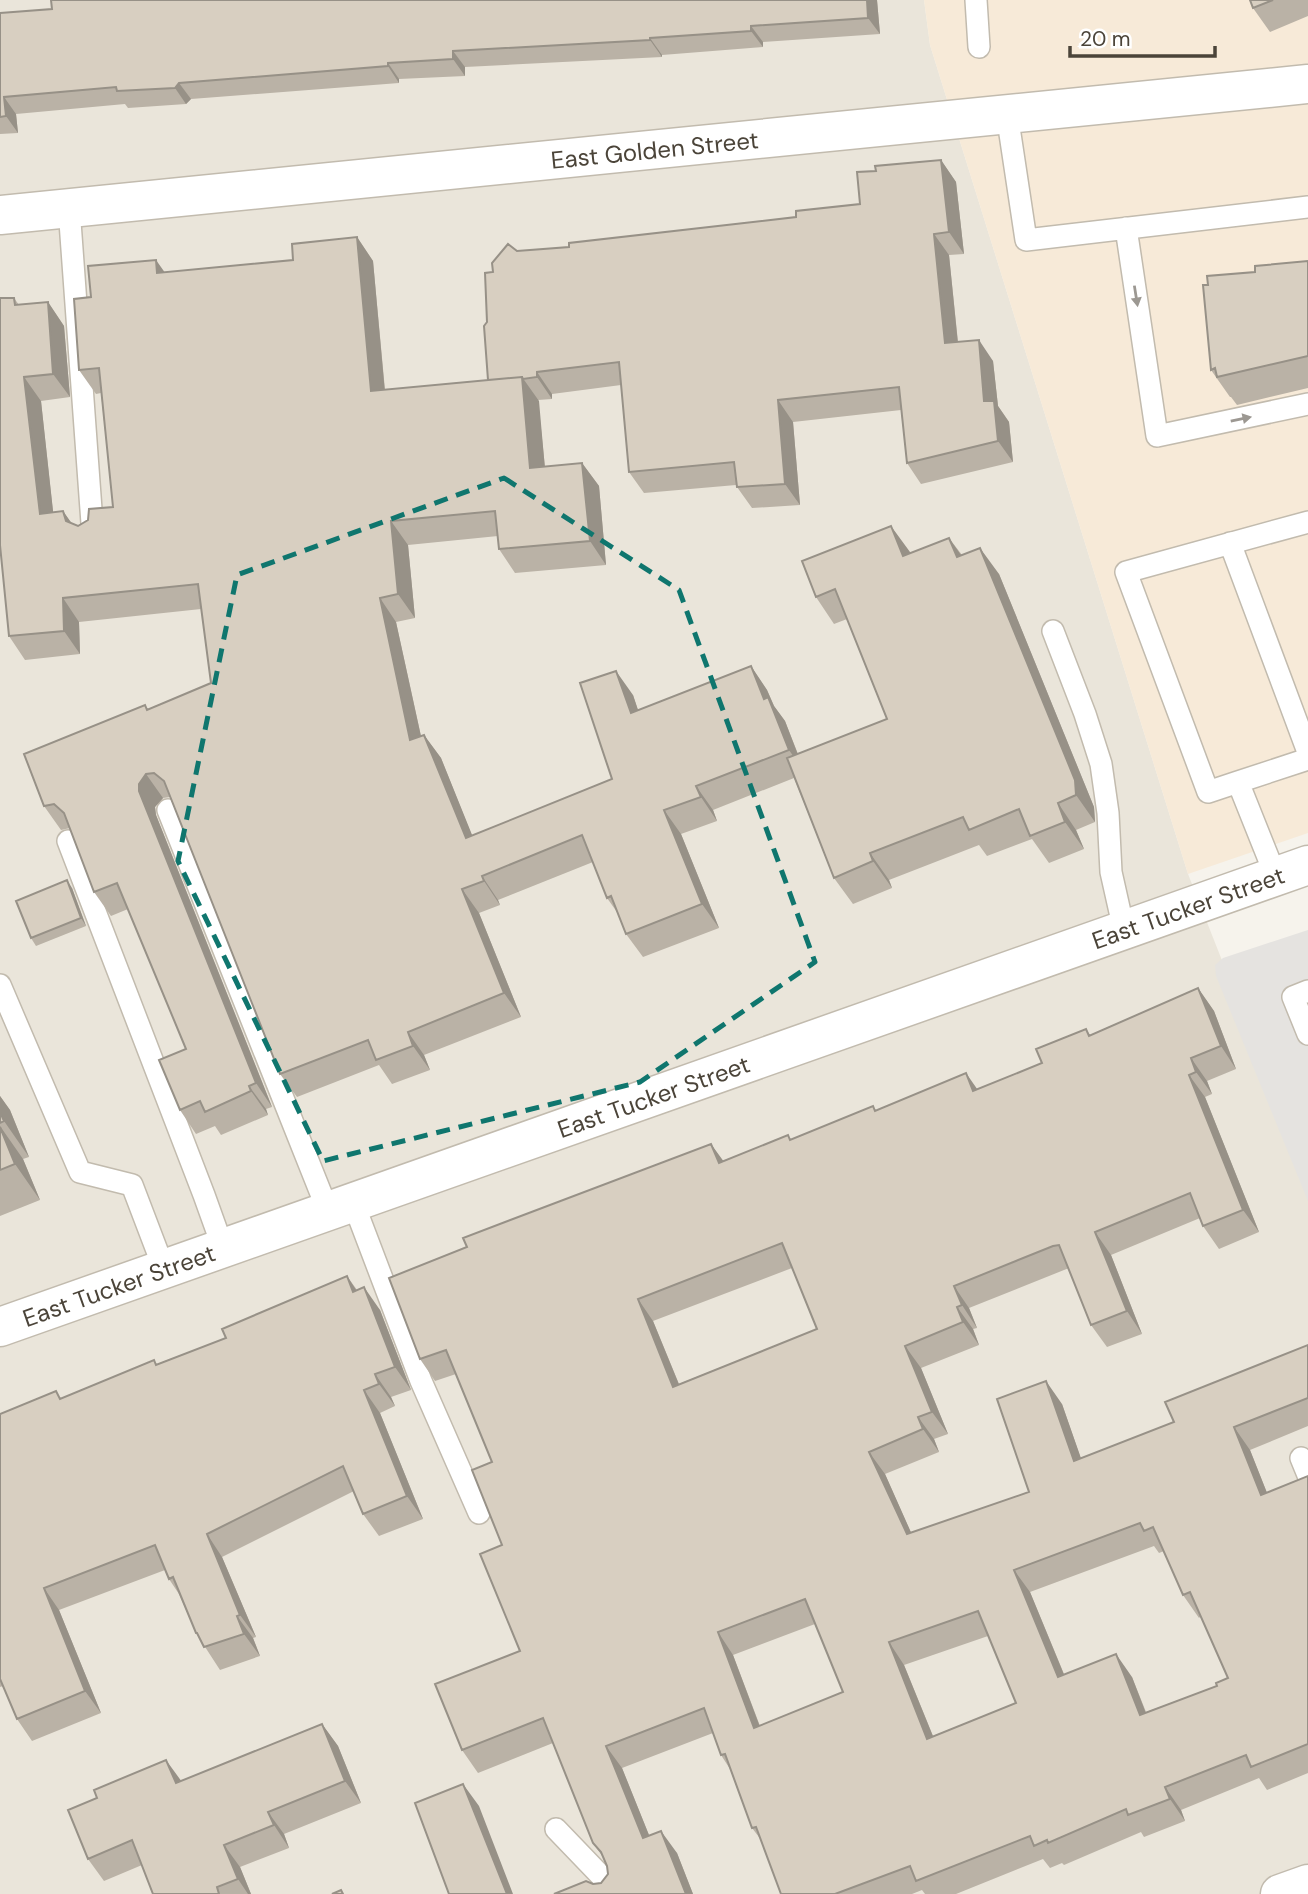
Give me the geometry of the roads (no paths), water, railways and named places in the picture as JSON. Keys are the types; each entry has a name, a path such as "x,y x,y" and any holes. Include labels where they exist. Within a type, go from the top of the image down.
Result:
{"street":[{"name":"East Golden Street","path":"0,215 1308,84"},
{"name":"East Tucker Street","path":"0,1326 1292,871"},
{"path":"1280,1894 1308,1884"}],"lane":[{"path":"976,0 979,47"},
{"path":"1007,114 1026,240 1308,207"},
{"path":"69,208 93,537"},
{"path":"1126,228 1157,436 1308,404"},
{"path":"1308,522 1126,572 1208,792 1308,759"},
{"path":"1230,543 1308,752"},
{"path":"1053,631 1101,764 1108,813 1111,872 1124,930"},
{"path":"1238,782 1292,871"},
{"path":"168,810 340,1206 479,1513"},
{"path":"68,841 223,1248"},
{"path":"0,985 80,1172 132,1185 164,1269"},
{"path":"1308,991 1293,997 1308,1034"},
{"path":"556,1829 605,1880 611,1894"}]}
